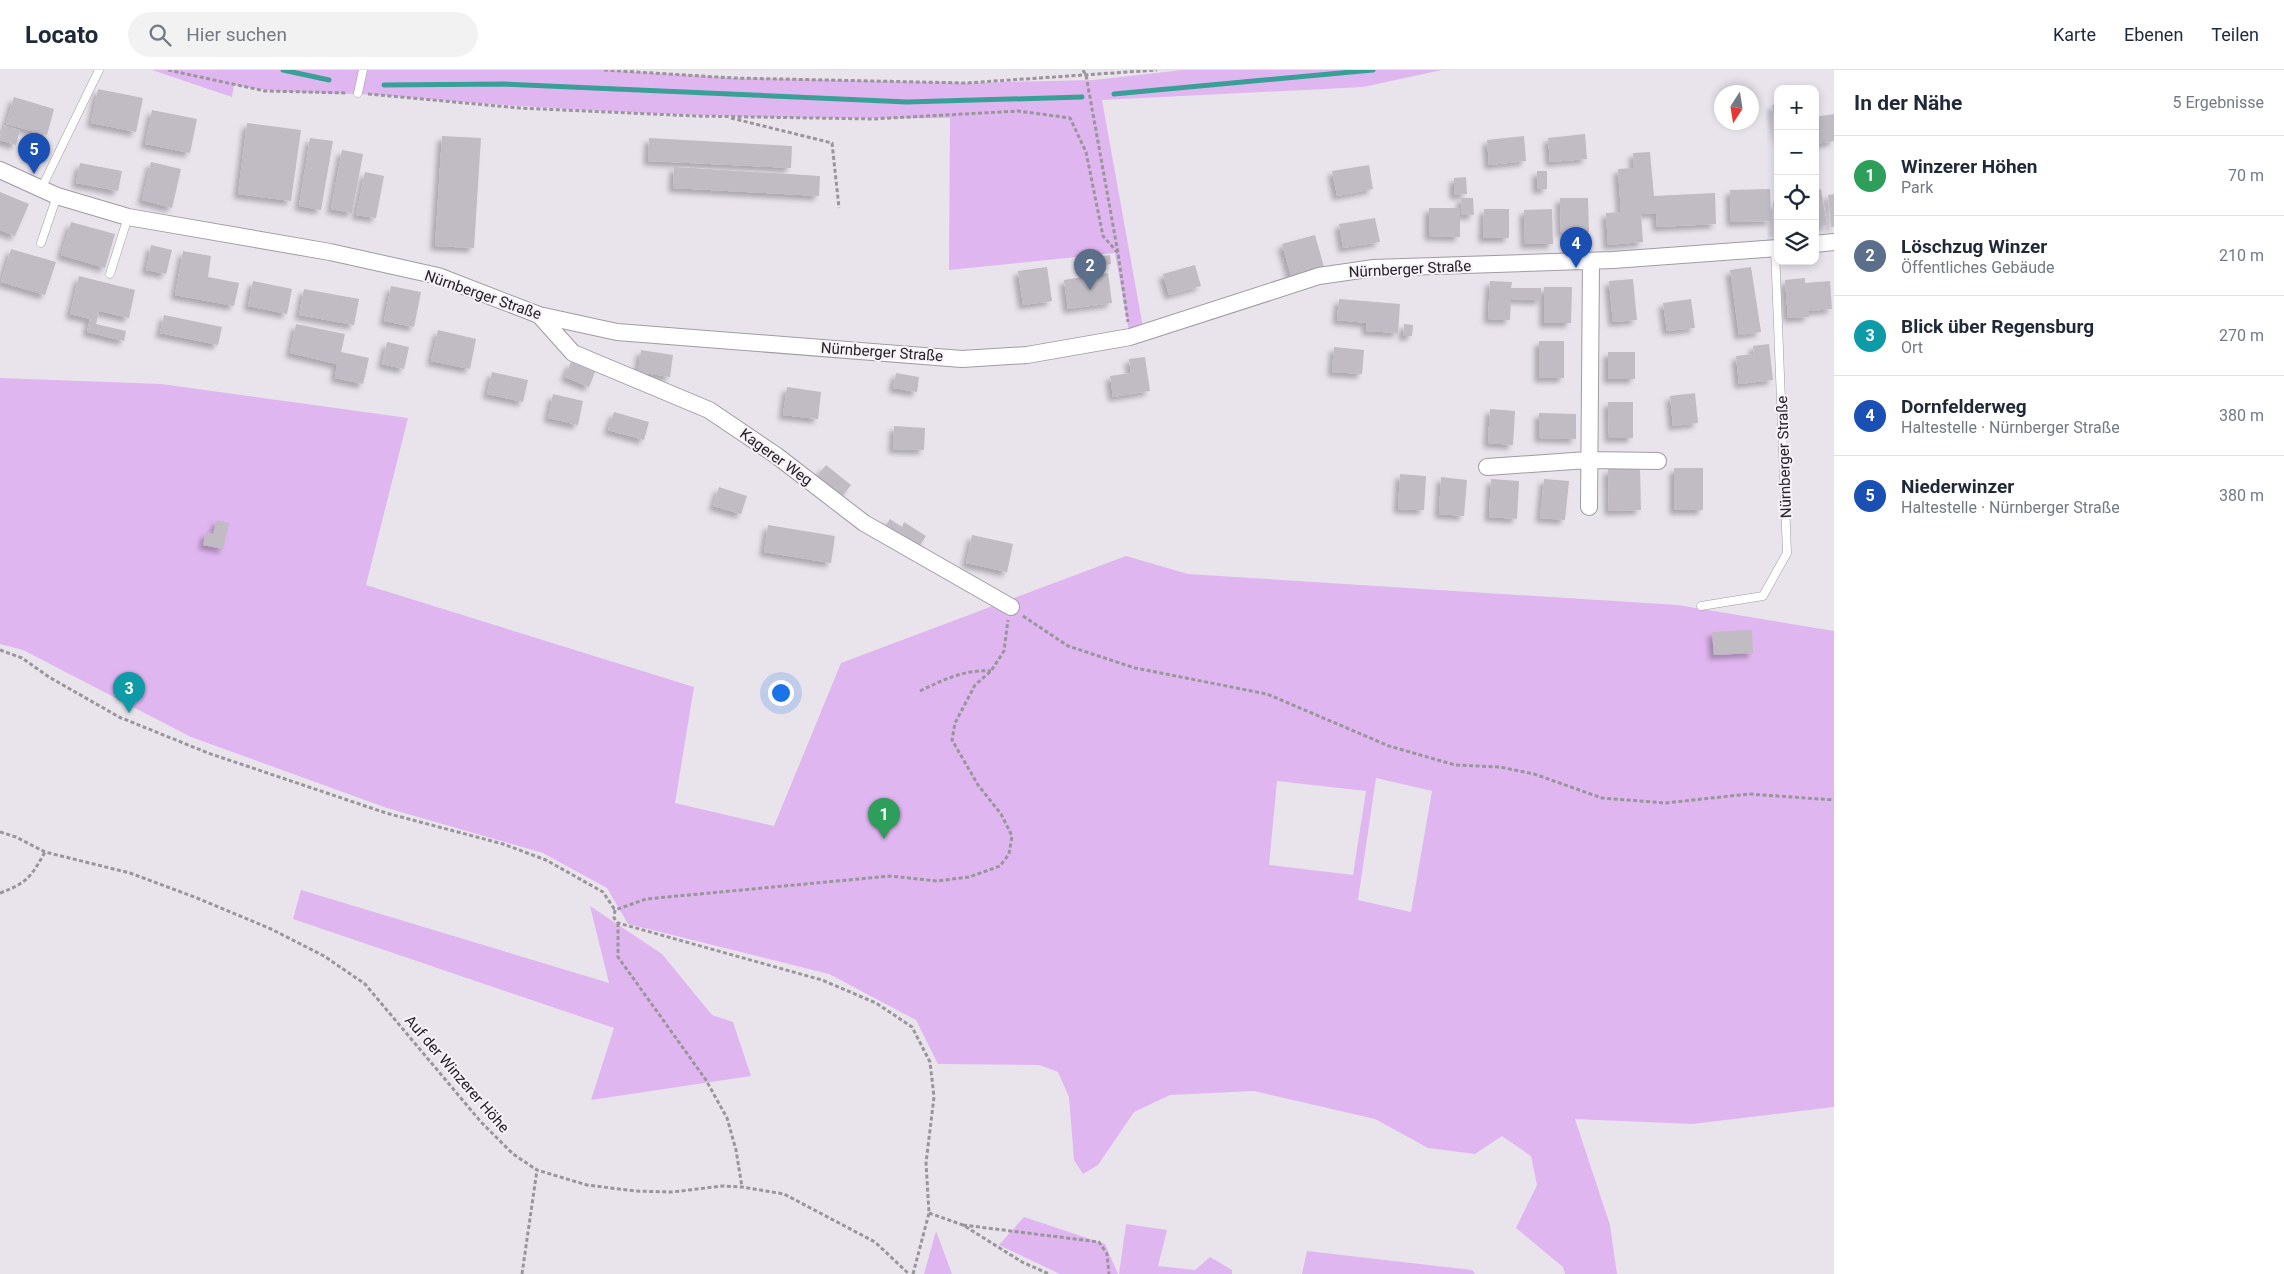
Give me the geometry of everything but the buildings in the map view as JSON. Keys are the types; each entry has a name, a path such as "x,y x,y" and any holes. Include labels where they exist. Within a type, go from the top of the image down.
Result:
{"street":[{"name":"Nürnberger Straße","path":"0,170 56,196 128,217 330,252 438,276 539,315 618,332 962,359 1027,355 1130,337 1319,276 1374,268 1591,261 1774,248"},
{"path":"1819,244 1834,242"},
{"path":"1589,507 1591,261"},
{"name":"Kagerer Weg","path":"539,315 573,353 709,410 777,456 864,523 1011,607"},
{"path":"1487,467 1588,460 1658,461"}],"lane":[{"path":"41,189 99,70"},
{"path":"358,93 363,70"},
{"path":"42,243 56,196"},
{"path":"110,274 128,217"},
{"name":"Nürnberger Straße","path":"1701,606 1763,596 1787,553 1778,265"}],"path":[{"path":"168,70 264,91 358,93 519,108 723,117 873,119 1018,111 1070,118 1086,152 1103,236 1118,253"},
{"path":"604,70 734,78 966,83 1157,70"},
{"path":"1083,70 1086,75 1118,253 1130,337"},
{"path":"723,117 832,143 839,208"},
{"path":"615,910 646,899 705,892 890,876 937,881 969,877 1000,866 1009,854 1012,836 1001,814 978,785 952,740 955,723 975,685 991,671 1004,651 1005,633 1011,607 1068,646 1135,668 1267,694 1388,746 1455,765 1500,767 1534,774 1602,798 1665,803 1749,794 1834,800"},
{"path":"0,650 22,658 49,678 119,717 208,753 386,813 503,844 546,860 603,892 615,910 614,918 618,923 822,980 876,1003 912,1027 930,1062 933,1088 926,1163 929,1213 911,1274"},
{"path":"920,691 946,678 974,669 991,671"},
{"name":"Auf der Winzerer Höhe","path":"0,832 16,837 45,852 130,873 272,929 324,956 365,984 481,1122 513,1154 537,1170 587,1184 636,1191 672,1192 722,1186 742,1187 784,1194 875,1242 911,1274"},
{"path":"0,893 15,888 32,876 45,852"},
{"path":"618,923 618,957 706,1080 727,1118 736,1150 742,1187"},
{"path":"522,1274 537,1170"},
{"path":"929,1213 963,1225 1099,1242 1107,1254 1110,1274"},
{"path":"963,1225 1022,1262 1048,1274"}],"shaded area":[{"path":"152,70 604,70 734,78 966,83 1094,80 1182,70 1442,70 1363,87 1102,100 1144,333 1130,337 1115,253 949,270 950,118 810,118 601,111 372,95 273,91 234,85 232,97"},
{"path":"0,378 161,384 408,418 366,585 694,687 675,803 774,826 841,663 1126,556 1188,574 1678,605 1834,631 1834,1107 1692,1124 1575,1119 1610,1225 1617,1274 1565,1274 1563,1267 1516,1228 1537,1185 1531,1156 1502,1136 1475,1154 1428,1148 1375,1119 1254,1091 1170,1095 1134,1112 1098,1165 1083,1174 1074,1160 1069,1097 1058,1072 1039,1065 938,1064 916,1020 829,974 628,924 607,888 543,853 387,808 191,737 23,650 0,644","holes":["1376,778 1432,791 1411,912 1358,900","1277,781 1366,791 1353,875 1269,865"]},
{"path":"301,890 609,983 590,906 662,954 712,1015 733,1022 751,1076 591,1100 614,1028 293,919"},
{"path":"1024,1217 1105,1244 1118,1274 1060,1274 999,1245"},
{"path":"1126,1224 1167,1230 1158,1266 1195,1270 1210,1257 1232,1270 1232,1274 1119,1274"},
{"path":"936,1231 952,1274 924,1274"},
{"path":"1307,1251 1472,1270 1475,1274 1302,1274"}],"waterway":[{"path":"283,70 329,80"},
{"path":"1114,94 1373,70"},
{"path":"384,85 505,84 907,102 1082,97"}],"place":[{"name":"Niederwinzer","path":"34,174"},
{"name":"Dornfelderweg","path":"1576,268"},
{"name":"Löschzug Winzer","path":"1090,290"},
{"name":"Blick über Regensburg","path":"129,713"},
{"name":"Winzerer Höhen","path":"884,839"}]}
